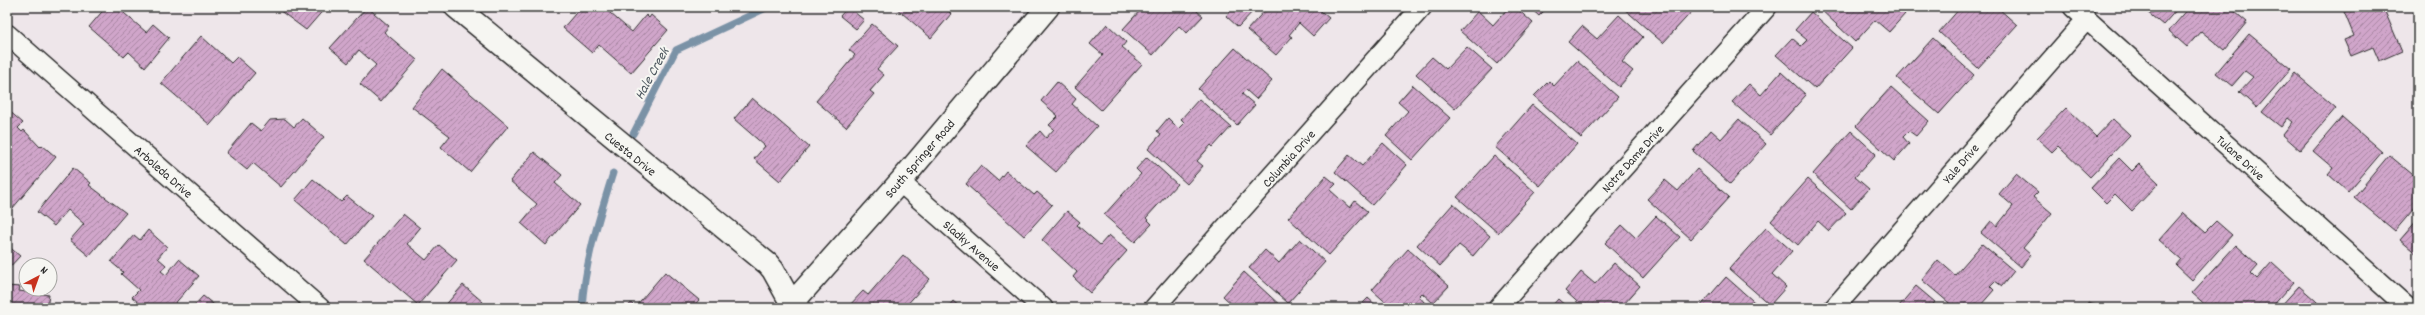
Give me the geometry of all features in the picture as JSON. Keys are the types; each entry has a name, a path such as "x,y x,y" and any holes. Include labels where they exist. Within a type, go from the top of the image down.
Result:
{"street":[{"name":"Cuesta Drive","path":"456,7 768,264 773,270 792,307"},
{"name":"South Springer Road","path":"792,307 1048,7"},
{"name":"Columbia Drive","path":"1154,308 1422,7"},
{"name":"Notre Dame Drive","path":"1498,308 1767,7"},
{"name":"Yale Drive","path":"1834,308 2080,13"},
{"name":"Tulane Drive","path":"2080,13 2408,308"},
{"name":"Arboleda Drive","path":"7,34 320,308"},
{"name":"Sladky Avenue","path":"900,182 1043,308"}],"building":[{"path":"106,7 117,7 146,32 153,24 169,38 145,67 129,52 124,57 89,27"},
{"path":"275,7 326,7 306,30"},
{"path":"367,7 389,26 384,32 417,60 381,102 360,84 376,65 359,50 348,63 330,48"},
{"path":"581,7 603,7 632,32 646,15 649,18 651,15 668,30 631,73 599,45 592,53 563,28"},
{"path":"848,7 864,20 856,29 840,16"},
{"path":"895,7 947,7 946,9 951,14 931,38"},
{"path":"1143,7 1192,7 1203,16 1187,33 1179,26 1153,55 1123,29"},
{"path":"1234,7 1257,7 1238,27 1226,16"},
{"path":"1268,7 1316,7 1329,18 1313,36 1299,23 1289,35 1292,37 1276,55 1247,30"},
{"path":"1509,7 1515,7 1533,23 1497,64 1460,31 1478,11 1493,25"},
{"path":"1529,7 1548,7 1539,16"},
{"path":"1622,7 1696,7 1663,43"},
{"path":"1818,7 1898,7 1905,14 1889,32 1875,20 1855,42"},
{"path":"1961,7 1997,7 2017,25 1978,68 1939,32"},
{"path":"2151,7 2179,7 2163,25 2147,12"},
{"path":"2190,7 2229,7 2247,22 2224,50 2201,31 2187,47 2169,31"},
{"path":"2342,7 2383,7 2402,51 2379,61 2373,47 2351,56 2344,40 2354,36"},
{"path":"1811,12 1852,48 1815,89 1776,55 1792,38 1801,46 1807,40 1795,30"},
{"path":"1619,15 1643,37 1622,62 1633,71 1619,87 1568,42 1582,26 1597,39"},
{"path":"872,24 898,46 877,69 884,75 870,91 874,94 846,127 816,101 855,55 849,50"},
{"path":"1107,24 1126,42 1122,47 1142,64 1101,110 1075,87 1103,55 1090,44"},
{"path":"2249,34 2291,69 2257,108 2239,92 2253,77 2245,71 2232,86 2216,73"},
{"path":"201,36 231,63 237,57 255,73 210,125 161,83"},
{"path":"1933,38 1974,75 1939,114 1897,78"},
{"path":"1467,47 1492,69 1455,109 1416,74 1432,57 1446,69"},
{"path":"1235,48 1272,81 1256,99 1246,90 1242,94 1255,105 1237,125 1198,89"},
{"path":"1577,61 1618,97 1581,138 1534,96 1549,81 1554,86"},
{"path":"442,69 508,126 470,172 441,147 450,136 412,107"},
{"path":"1781,72 1806,95 1770,135 1732,102 1749,84 1761,95"},
{"path":"2295,73 2336,108 2300,150 2283,135 2293,122 2288,118 2281,127 2262,112"},
{"path":"1057,82 1076,99 1072,104 1097,126 1056,172 1026,146 1040,131 1046,138 1054,129 1049,125 1058,116 1041,101"},
{"path":"1413,85 1450,118 1412,160 1386,136 1408,111 1398,102"},
{"path":"1891,87 1929,121 1916,136 1909,131 1903,137 1909,144 1894,161 1856,126"},
{"path":"752,98 809,147 780,181 754,159 765,146 734,119"},
{"path":"1199,99 1231,127 1213,147 1211,145 1197,161 1203,166 1187,184 1148,149 1161,134 1157,131 1168,118 1179,129 1185,123 1181,119"},
{"path":"1532,105 1577,144 1540,186 1495,147"},
{"path":"2066,108 2096,137 2113,119 2130,135 2090,177 2058,146 2052,152 2037,138"},
{"path":"7,109 23,123 18,128 22,132 24,130 40,147 42,145 56,157 12,209 7,205"},
{"path":"2342,117 2382,152 2348,192 2328,174 2333,168 2313,151"},
{"path":"302,118 324,137 281,187 253,163 247,170 226,153 251,123 261,131 270,120 285,119 294,127"},
{"path":"1739,119 1766,144 1730,184 1693,151 1711,130 1721,139"},
{"path":"1851,131 1876,154 1855,177 1869,189 1851,209 1813,174"},
{"path":"1383,143 1407,165 1372,205 1335,172 1349,155 1362,166"},
{"path":"534,152 562,175 555,183 580,205 546,245 521,223 537,204 510,181"},
{"path":"2389,155 2418,179 2418,204 2395,231 2354,197"},
{"path":"1494,156 1535,192 1498,233 1457,197"},
{"path":"1147,157 1177,184 1146,218 1152,224 1135,242 1104,215 1141,174 1136,169"},
{"path":"2119,158 2132,171 2139,164 2159,183 2132,211 2115,194 2106,203 2091,188"},
{"path":"981,166 998,181 1006,171 1034,195 1037,192 1052,205 1024,236 966,184"},
{"path":"73,168 91,183 89,185 126,213 89,256 70,240 84,224 68,210 54,226 37,212"},
{"path":"1697,169 1729,197 1691,239 1647,199 1665,180 1678,191"},
{"path":"2016,174 2038,192 2033,197 2052,213 2023,248 2031,255 2021,267 1981,233 1991,221 1997,226 2013,206 1999,194"},
{"path":"1326,176 1336,184 1330,190 1350,208 1355,201 1368,212 1329,255 1288,218"},
{"path":"313,179 341,202 347,196 372,216 347,245 295,200"},
{"path":"1808,179 1846,213 1829,231 1818,221 1798,245 1771,221"},
{"path":"1453,204 1490,236 1473,256 1459,245 1440,266 1417,245"},
{"path":"1067,211 1080,222 1077,225 1100,245 1109,235 1127,251 1090,293 1073,277 1077,272 1042,240"},
{"path":"2183,213 2205,232 2216,221 2232,235 2192,280 2176,265 2181,259 2159,240"},
{"path":"403,214 420,228 407,244 426,260 439,245 457,260 418,305 364,259"},
{"path":"1656,216 1680,237 1643,278 1605,243 1622,225 1636,238"},
{"path":"2418,219 2418,255 2400,240"},
{"path":"1766,228 1792,251 1772,274 1786,287 1770,305 1729,269"},
{"path":"148,230 167,247 158,258 166,265 161,271 166,275 179,259 199,276 171,308 145,308 132,297 139,290 121,274 123,272 111,262 134,235 140,240"},
{"path":"1300,239 1325,262 1288,303 1249,268 1265,250 1279,263"},
{"path":"1982,244 2014,271 2002,286 1995,281 1990,286 1994,290 1980,306 1976,303 1971,308 1955,308 1922,280 1938,260 1955,275"},
{"path":"7,245 20,256 7,270"},
{"path":"2236,245 2258,265 2251,273 2257,279 2272,262 2294,282 2271,308 2221,308 2215,303 2209,308 2192,293"},
{"path":"1408,249 1449,286 1433,303 1422,293 1419,296 1429,308 1392,308 1372,290"},
{"path":"903,255 930,279 904,308 847,308 863,291 868,295"},
{"path":"1614,263 1640,286 1624,304 1628,308 1584,308 1565,291 1581,272 1595,284"},
{"path":"665,272 699,300 692,308 627,308 631,303 635,307"},
{"path":"1244,272 1283,308 1236,308 1223,296"},
{"path":"1726,277 1761,308 1699,308"},
{"path":"463,285 483,302 480,305 483,308 443,308"},
{"path":"7,286 18,287 18,297 49,297 47,308 7,308"},
{"path":"1916,286 1935,302 1931,307 1932,308 1902,308 1899,306"},
{"path":"2299,286 2324,308 2279,308"},
{"path":"203,296 218,308 192,308"},
{"path":"1368,298 1379,308 1358,308"},
{"path":"1558,299 1568,308 1550,308"},
{"path":"953,301 961,308 947,308"},
{"path":"2088,303 2105,308 2087,308"}],"waterway":[{"name":"Hale Creek","path":"633,134 676,50 768,7"},
{"name":"Hale Creek","path":"582,308 589,256 613,173"}]}
